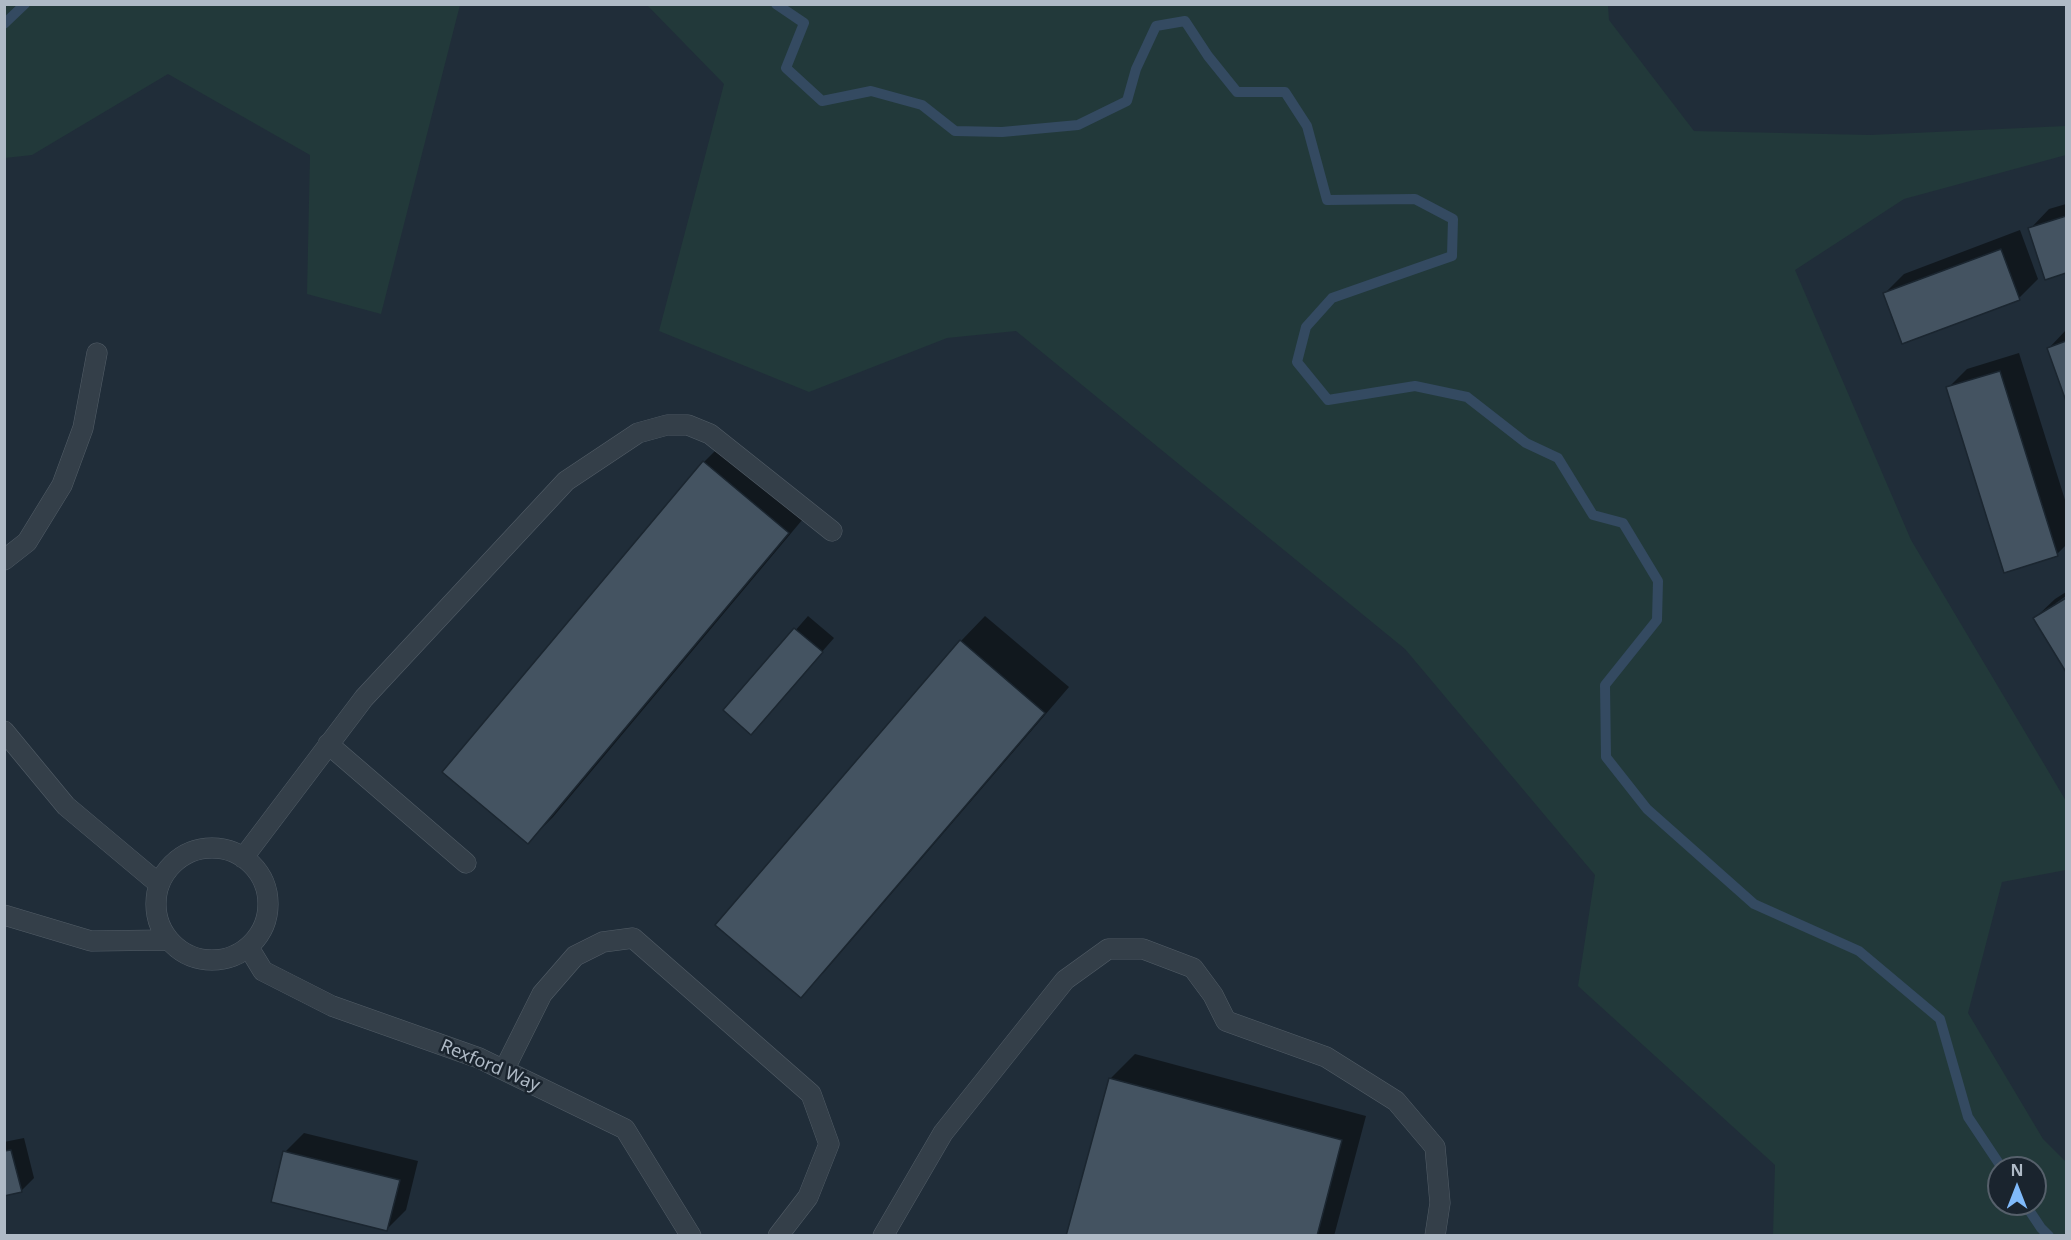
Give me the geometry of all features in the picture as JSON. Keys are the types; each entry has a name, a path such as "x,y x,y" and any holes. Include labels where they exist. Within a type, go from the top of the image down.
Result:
{"lane":[{"path":"4,560 27,542 62,485 83,428 97,353"},
{"path":"243,858 363,698 566,482 638,433 667,425 688,425 710,434 832,531"},
{"path":"4,731 66,806 159,884"},
{"path":"328,744 466,863"},
{"path":"203,848 232,850 243,858 256,868 269,895 266,924 249,948 222,960 192,957 168,940 156,913 159,884 176,860 203,848"},
{"path":"4,915 91,941 168,940"},
{"path":"504,1070 542,994 575,956 603,942 633,938 812,1094 829,1144 808,1197 778,1236"},
{"name":"Rexford Way","path":"249,948 263,971 332,1006 479,1058 625,1129 691,1236"},
{"path":"883,1236 943,1132 1065,980 1108,949 1143,949 1194,968 1213,995 1226,1021 1326,1057 1396,1101 1435,1147 1440,1203 1435,1236"}],"green space":[{"path":"5,4 460,5 381,314 307,294 310,155 168,74 32,155 5,158"},
{"path":"647,5 1608,5 1609,20 1694,131 1870,135 2066,126 2066,155 1904,199 1795,270 1911,540 2066,801 2066,870 2002,882 1968,1013 2043,1139 2066,1162 2066,1235 1773,1235 1775,1165 1578,986 1595,875 1405,649 1016,331 947,338 809,392 659,331 724,84"}],"building":[{"path":"2066,216 2066,273 2045,280 2028,228"},
{"path":"2001,249 2020,300 1902,344 1883,293"},
{"path":"2066,341 2066,401 2047,348"},
{"path":"2000,371 2058,556 2004,573 1946,387"},
{"path":"703,461 789,533 528,844 442,772"},
{"path":"2066,598 2066,672 2033,618"},
{"path":"794,628 823,652 751,735 723,710"},
{"path":"960,640 1045,713 801,998 715,925"},
{"path":"1109,1078 1342,1140 1317,1236 1066,1236"},
{"path":"11,1150 22,1192 4,1196 4,1151"},
{"path":"283,1151 400,1180 387,1231 271,1202"}],"waterway":[{"path":"4,24 25,4"},
{"path":"776,4 804,23 786,68 822,101 871,91 922,105 955,131 1002,132 1078,125 1127,101 1136,69 1156,26 1185,21 1208,56 1237,92 1285,92 1307,126 1327,200 1415,199 1453,219 1452,256 1332,298 1306,327 1297,362 1328,400 1415,386 1467,397 1526,443 1558,458 1593,515 1623,523 1658,581 1657,620 1605,685 1606,757 1647,809 1754,904 1859,951 1940,1019 1968,1117 1994,1156"},
{"path":"2033,1216 2049,1236"}]}
